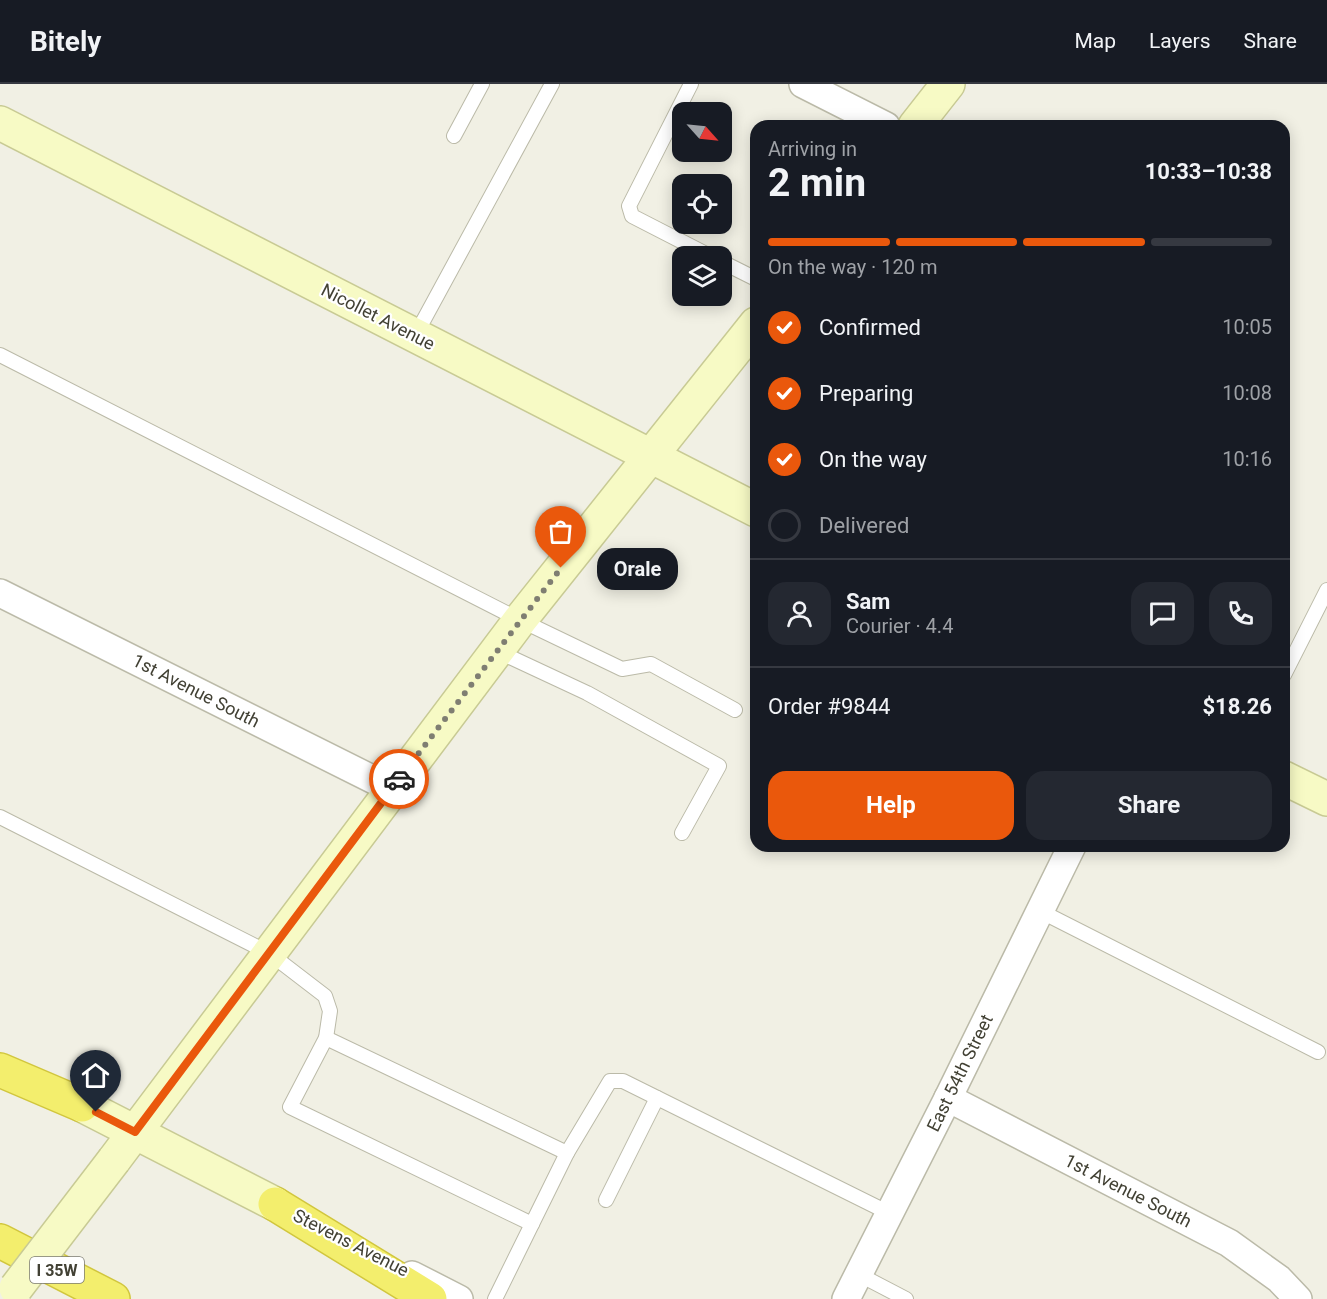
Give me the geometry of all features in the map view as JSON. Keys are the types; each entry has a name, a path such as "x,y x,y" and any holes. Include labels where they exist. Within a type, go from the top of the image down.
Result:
{"highway":[{"path":"0,1070 82,1105"},
{"path":"275,1204 430,1299"},
{"name":"I 35W","path":"0,1241 113,1299"}],"street":[{"path":"803,84 874,120"},
{"path":"920,120 948,84"},
{"name":"Nicollet Avenue","path":"0,123 750,507"},
{"path":"8,1299 520,620 750,331"},
{"name":"1st Avenue South","path":"0,593 392,789"},
{"path":"1290,781 1327,799"},
{"name":"East 54th Street","path":"846,1299 1069,852"},
{"path":"0,1061 275,1204"},
{"name":"1st Avenue South","path":"948,1098 1228,1243 1279,1279 1298,1299"},
{"name":"Stevens Avenue","path":"275,1204 459,1299"}],"lane":[{"path":"454,136 482,84"},
{"path":"415,336 552,84"},
{"path":"690,246 632,216 629,206 691,84"},
{"path":"732,267 750,276"},
{"path":"0,355 520,620 622,669 651,664 735,710"},
{"path":"1290,663 1327,590"},
{"path":"497,651 587,693 720,766 682,833"},
{"path":"0,817 269,953 324,996 330,1011 326,1038 290,1107 532,1224"},
{"path":"1040,911 1318,1052"},
{"path":"326,1038 567,1153"},
{"path":"495,1299 567,1153 610,1081 623,1081 890,1213"},
{"path":"606,1200 657,1098"},
{"path":"858,1274 906,1299"}],"way so far":[{"path":"399,779 561,568"}],"place":[{"name":"Orale","path":"561,568"}],"route":[{"path":"96,1112 135,1132 399,779"}]}
